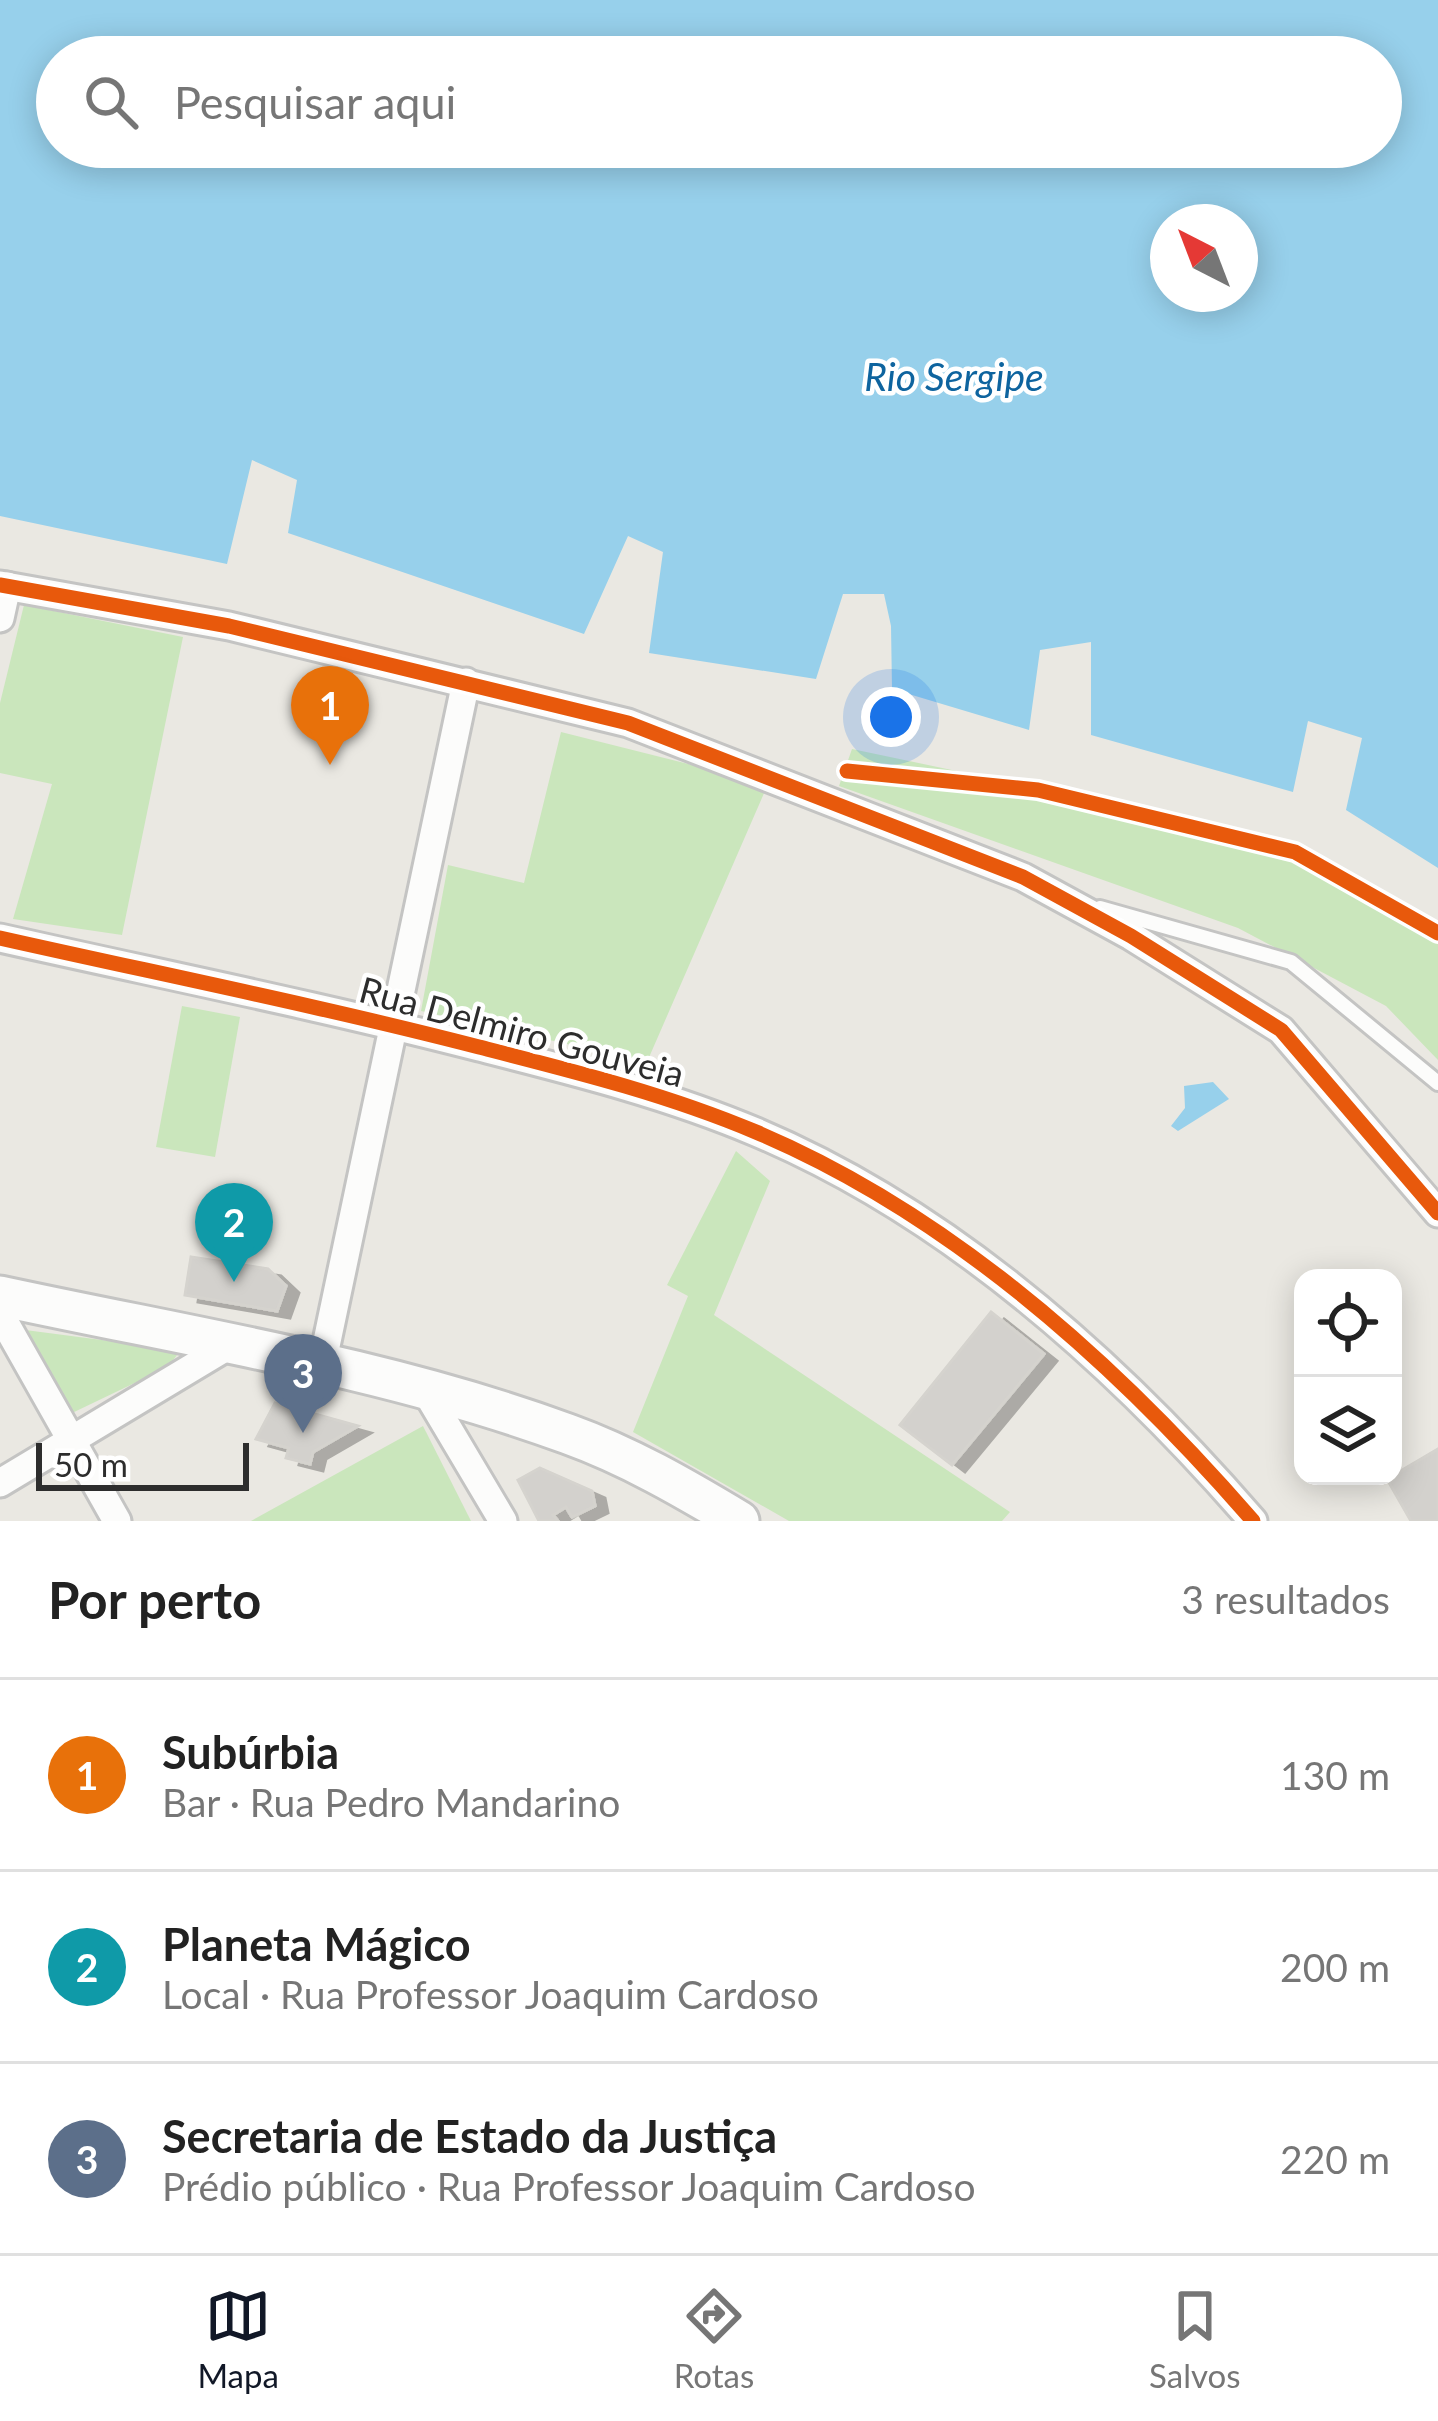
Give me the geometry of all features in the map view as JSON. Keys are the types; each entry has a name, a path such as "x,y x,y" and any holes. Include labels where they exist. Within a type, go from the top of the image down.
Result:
{"street":[{"path":"0,618 4,585 229,626 628,723 906,828 1060,897 1281,1030 1438,1213"},
{"path":"322,1365 466,682"},
{"name":"Rua Delmiro Gouveia","path":"0,938 396,1025 638,1088 759,1133 865,1187 997,1275 1118,1380 1253,1521"},
{"path":"0,1296 322,1365 569,1434 657,1473 739,1521"},
{"path":"0,1314 117,1521"},
{"path":"0,1483 229,1346"},
{"path":"427,1393 503,1521"}],"lane":[{"path":"1060,897 1291,962 1438,1083"}],"green space":[{"path":"24,605 183,637 122,935 13,919 52,784 0,773 0,703"},
{"path":"561,732 768,784 647,1062 421,1011 448,865 524,883"},
{"path":"852,749 1261,835 1438,940 1438,1060 1386,1006 1238,928 839,786"},
{"path":"182,1006 240,1017 215,1157 156,1147"},
{"path":"736,1151 770,1181 714,1315 1010,1512 1002,1521 789,1521 633,1432 688,1296 667,1285"},
{"path":"10,1328 163,1348 177,1355 168,1367 70,1414"},
{"path":"423,1426 471,1521 251,1521"}],"water":[{"name":"Rio Sergipe","path":"0,0 1438,0 1438,868 1346,810 1362,738 1308,721 1293,792 1091,735 1091,642 1040,650 1029,730 892,689 891,626 884,594 843,594 816,679 649,653 663,552 628,536 584,634 288,533 297,480 252,460 227,564 0,516"},
{"path":"1213,1082 1229,1099 1178,1131 1171,1126 1185,1108 1184,1086"}],"building":[{"path":"191,1257 268,1269 286,1286 277,1311 185,1295"},
{"path":"991,1312 1044,1354 952,1465 900,1425"},
{"path":"275,1403 358,1426 313,1452 310,1464 286,1458 289,1448 256,1439"},
{"path":"1438,1449 1438,1521 1411,1521 1390,1485 1402,1485 1402,1470"},
{"path":"540,1468 592,1491 595,1506 572,1517 566,1507 553,1515 558,1521 539,1521 518,1480"}],"cycle path":[{"path":"0,585 229,626 628,723 1023,877 1131,936 1281,1030 1438,1213"},
{"path":"847,771 1038,790 1295,852 1438,933"},
{"path":"0,938 514,1056 654,1095 756,1132 896,1205 1026,1298 1145,1406 1253,1521"}],"place":[{"name":"Subúrbia","path":"330,765"},
{"name":"Planeta Mágico","path":"234,1282"},
{"name":"Secretaria de Estado da Justiça","path":"303,1433"}]}
